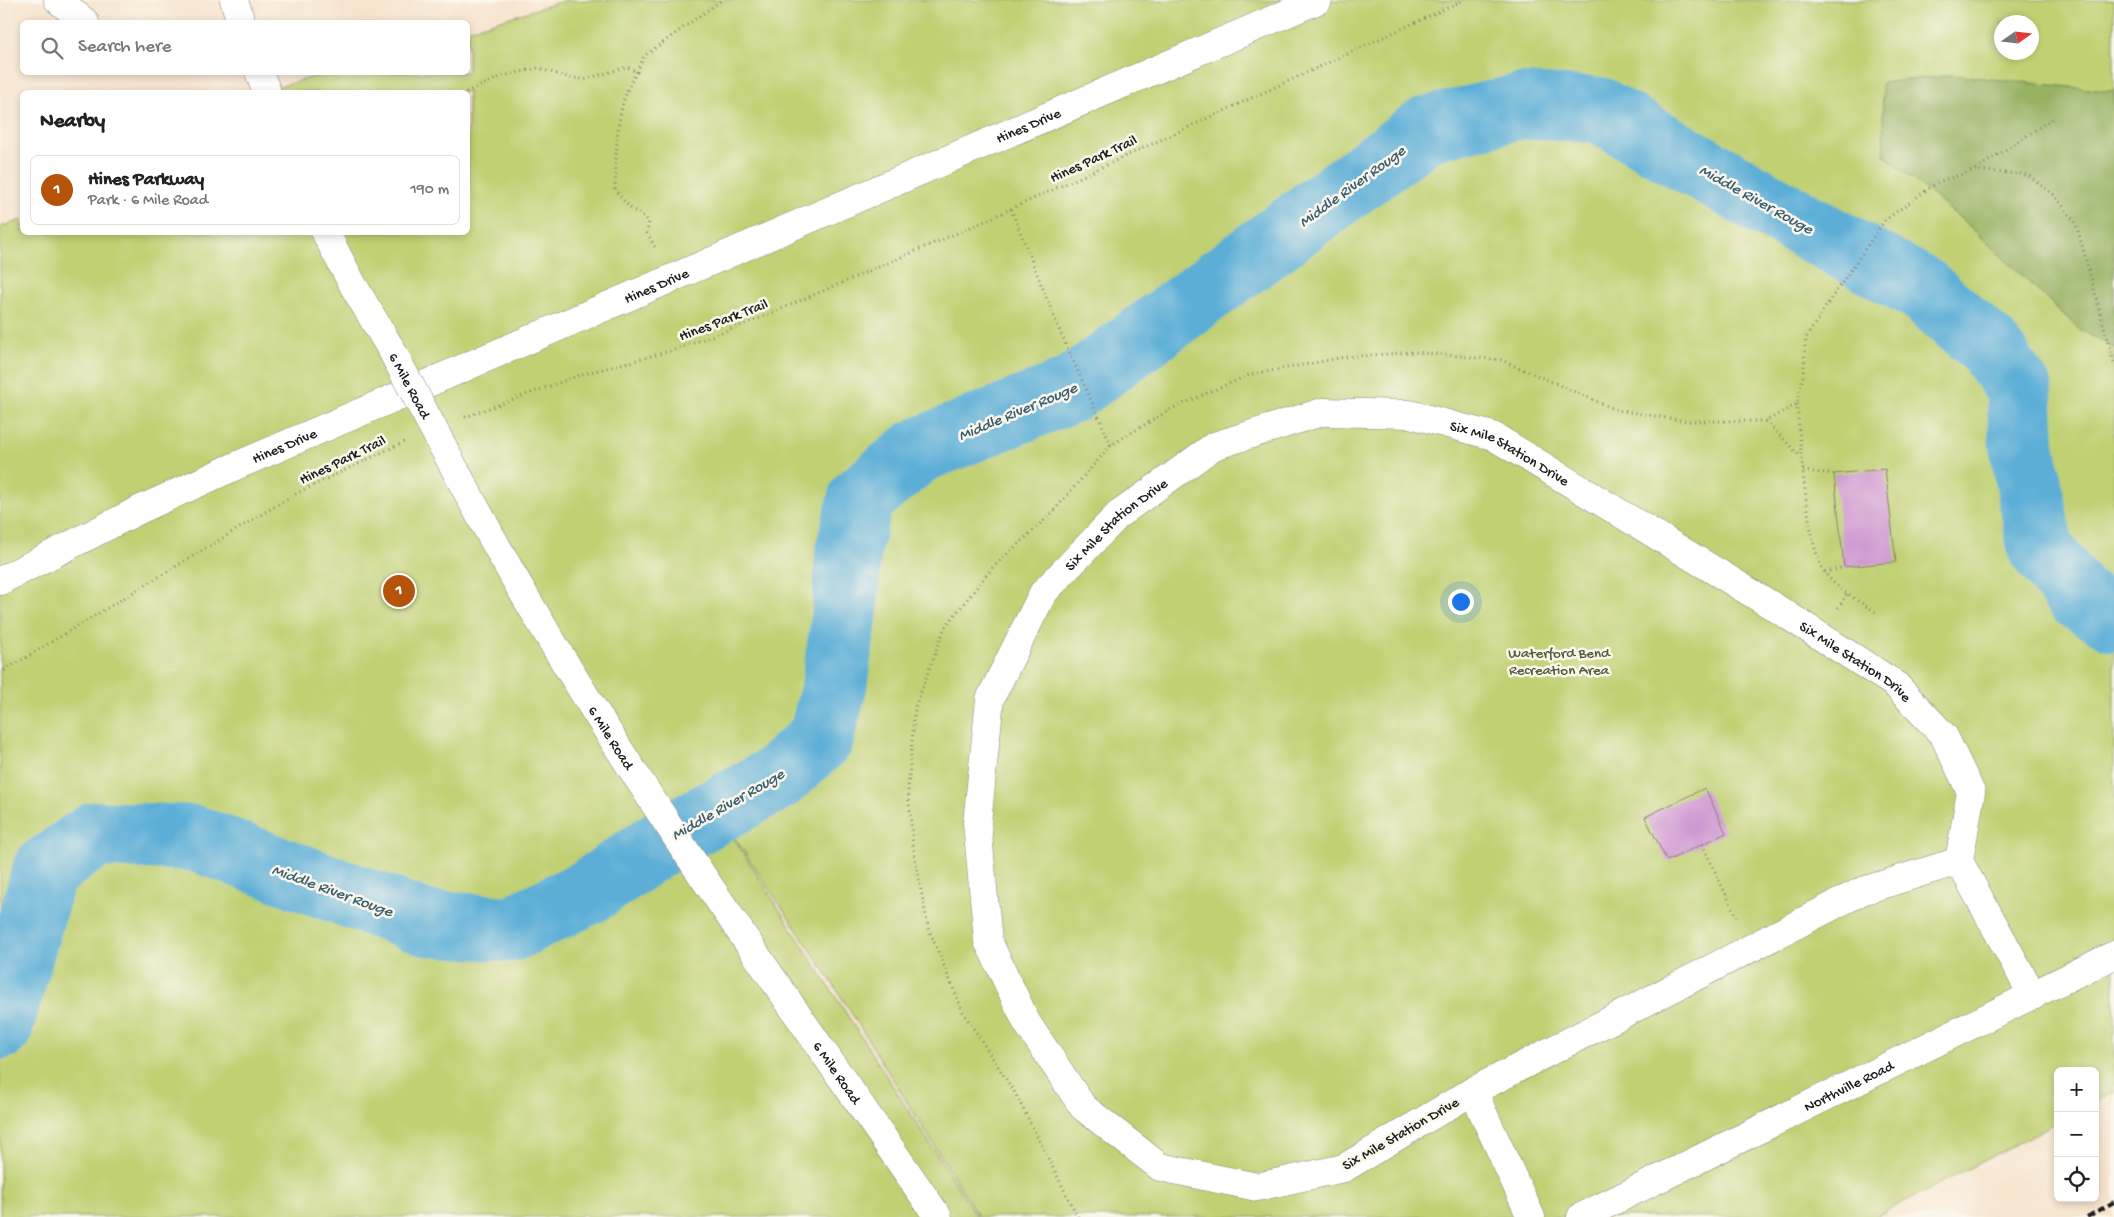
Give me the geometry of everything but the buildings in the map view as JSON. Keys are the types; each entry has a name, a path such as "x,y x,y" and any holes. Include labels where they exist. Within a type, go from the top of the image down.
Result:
{"street":[{"path":"58,0 83,20"},
{"path":"234,0 240,20"},
{"name":"Hines Drive","path":"0,580 139,510 229,469 1318,0"},
{"path":"261,75 266,90"},
{"name":"6 Mile Road","path":"327,235 353,285 392,349 521,590 639,779 938,1217"},
{"name":"Six Mile Station Drive","path":"1322,412 1410,414 1493,436 1776,608 1894,684 1944,736 1971,792 1959,861 1862,891 1752,947 1473,1091 1344,1168 1257,1187 1160,1167 1082,1107 1027,1023 988,941 977,823 990,699 1043,593 1118,515 1214,446 1322,412"},
{"path":"1959,861 2033,996"},
{"name":"Northville Road","path":"1581,1217 2114,955"},
{"name":"Six Mile Station Drive","path":"1473,1091 1531,1217"}],"path":[{"path":"671,279 647,233 649,222 641,214 631,209 615,190 617,133 627,86 637,72 644,56 722,0"},
{"name":"Hines Park Trail","path":"458,420 580,375 674,350 758,319 1011,209 1464,0"},
{"path":"470,90 503,76 538,68 578,79 586,79 627,67 637,72"},
{"path":"1877,612 1847,594 1824,572 1816,550 1801,457 1797,404 1803,376 1806,338 1885,220 1938,182 1975,170 2052,120"},
{"path":"1975,170 2028,175 2054,195 2076,223 2114,364"},
{"path":"1011,209 1059,329 1111,444 1171,409 1249,375 1345,357 1414,352 1501,360 1617,410 1686,421 1766,421 1797,404"},
{"path":"1766,421 1801,457"},
{"name":"Hines Park Trail","path":"0,673 28,658 163,573 297,493 414,438"},
{"path":"1803,471 1834,474"},
{"path":"1824,572 1844,567"},
{"path":"1702,844 1752,947"}],"green space":[{"name":"Waterford Bend Recreation Area","path":"566,0 2114,0 2114,1092 2099,1100 2099,1067 2054,1067 2054,1124 1875,1217 979,1217 828,976 706,795 977,1217 587,1217 585,1214 576,1217 0,1217 0,227 20,221 20,235 470,235 470,90 267,90 320,75 470,75 470,29"},
{"path":"1953,75 2114,90 2114,348 2079,329 1967,224 1884,155 1882,83"}],"waterway":[{"name":"Middle River Rouge","path":"0,1027 45,870 96,834 194,838 426,923 511,929 590,891 669,837 777,778 821,738 834,686 845,611 848,551 861,498 918,451 1071,390 1427,129 1522,106 1599,110 1760,201 1922,289 1988,346 2019,389 2022,444 2040,547 2078,597 2114,618"}],"railway":[{"path":"2087,1217 2114,1202"}],"place":[{"name":"Hines Parkway","path":"399,591"}]}
